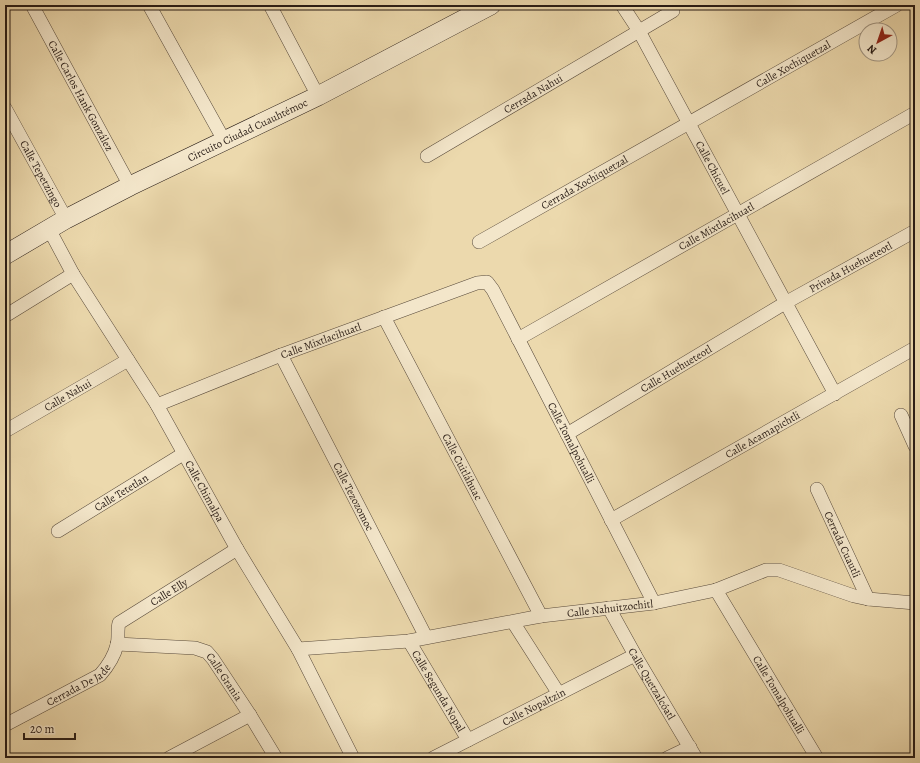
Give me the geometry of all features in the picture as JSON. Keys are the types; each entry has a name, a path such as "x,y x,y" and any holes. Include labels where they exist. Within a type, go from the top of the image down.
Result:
{"street":[{"name":"Calle Carlos Hank González","path":"32,5 130,186"},
{"path":"149,5 225,142"},
{"path":"270,5 318,96"},
{"name":"Circuito Ciudad Cuauhtémoc","path":"5,255 66,219 130,186 225,142 318,96 490,5"},
{"name":"Calle Chicuel","path":"622,5 639,32 835,394"},
{"name":"Calle Xochiquetzal","path":"689,124 897,5"},
{"name":"Cerrada Nahui","path":"427,156 673,11"},
{"name":"Calle Tepetzingo","path":"5,108 9,126 66,219"},
{"name":"Calle Mixtlacihuatl","path":"518,339 915,113"},
{"name":"Cerrada Xochiquetzal","path":"479,242 689,124"},
{"name":"Calle Chimalpa","path":"49,229 73,274 157,405 237,549 298,649 353,758"},
{"name":"Privada Huehueteotl","path":"785,303 915,231"},
{"path":"5,316 73,274"},
{"name":"Calle Mixtlacihuatl","path":"157,405 281,355 477,283 487,282"},
{"name":"Calle Tomalpohualli","path":"487,282 493,290 654,603"},
{"name":"Calle Huehueteotl","path":"567,434 785,303"},
{"name":"Calle Cuitláhuac","path":"384,317 541,616"},
{"name":"Calle Acamapichtli","path":"610,520 915,348"},
{"name":"Calle Tezozomoc","path":"281,355 426,637"},
{"name":"Calle Nahui","path":"7,430 128,360"},
{"path":"901,415 915,446"},
{"name":"Calle Tetetlan","path":"58,531 184,454"},
{"name":"Cerrada Cuautli","path":"817,488 868,599"},
{"name":"Calle Elly","path":"118,644 117,632 119,623 237,549"},
{"name":"Calle Nahuitzochitl","path":"298,649 409,641 541,616 654,603 716,590 766,570 779,570 854,596 868,599 915,603"},
{"name":"Calle Tomalpohualli","path":"716,590 817,758"},
{"name":"Calle Quetzalcóatl","path":"609,608 693,753"},
{"path":"513,622 559,694"},
{"name":"Calle Segunda Nopal","path":"409,641 468,740"},
{"name":"Calle Grania","path":"118,644 195,648 207,652 213,658 276,758"},
{"name":"Cerrada De Jade","path":"5,725 100,674 110,664 118,644"},
{"name":"Calle Nopaltzin","path":"433,758 635,655"},
{"path":"169,758 250,715"},
{"path":"667,758 693,753"}]}
